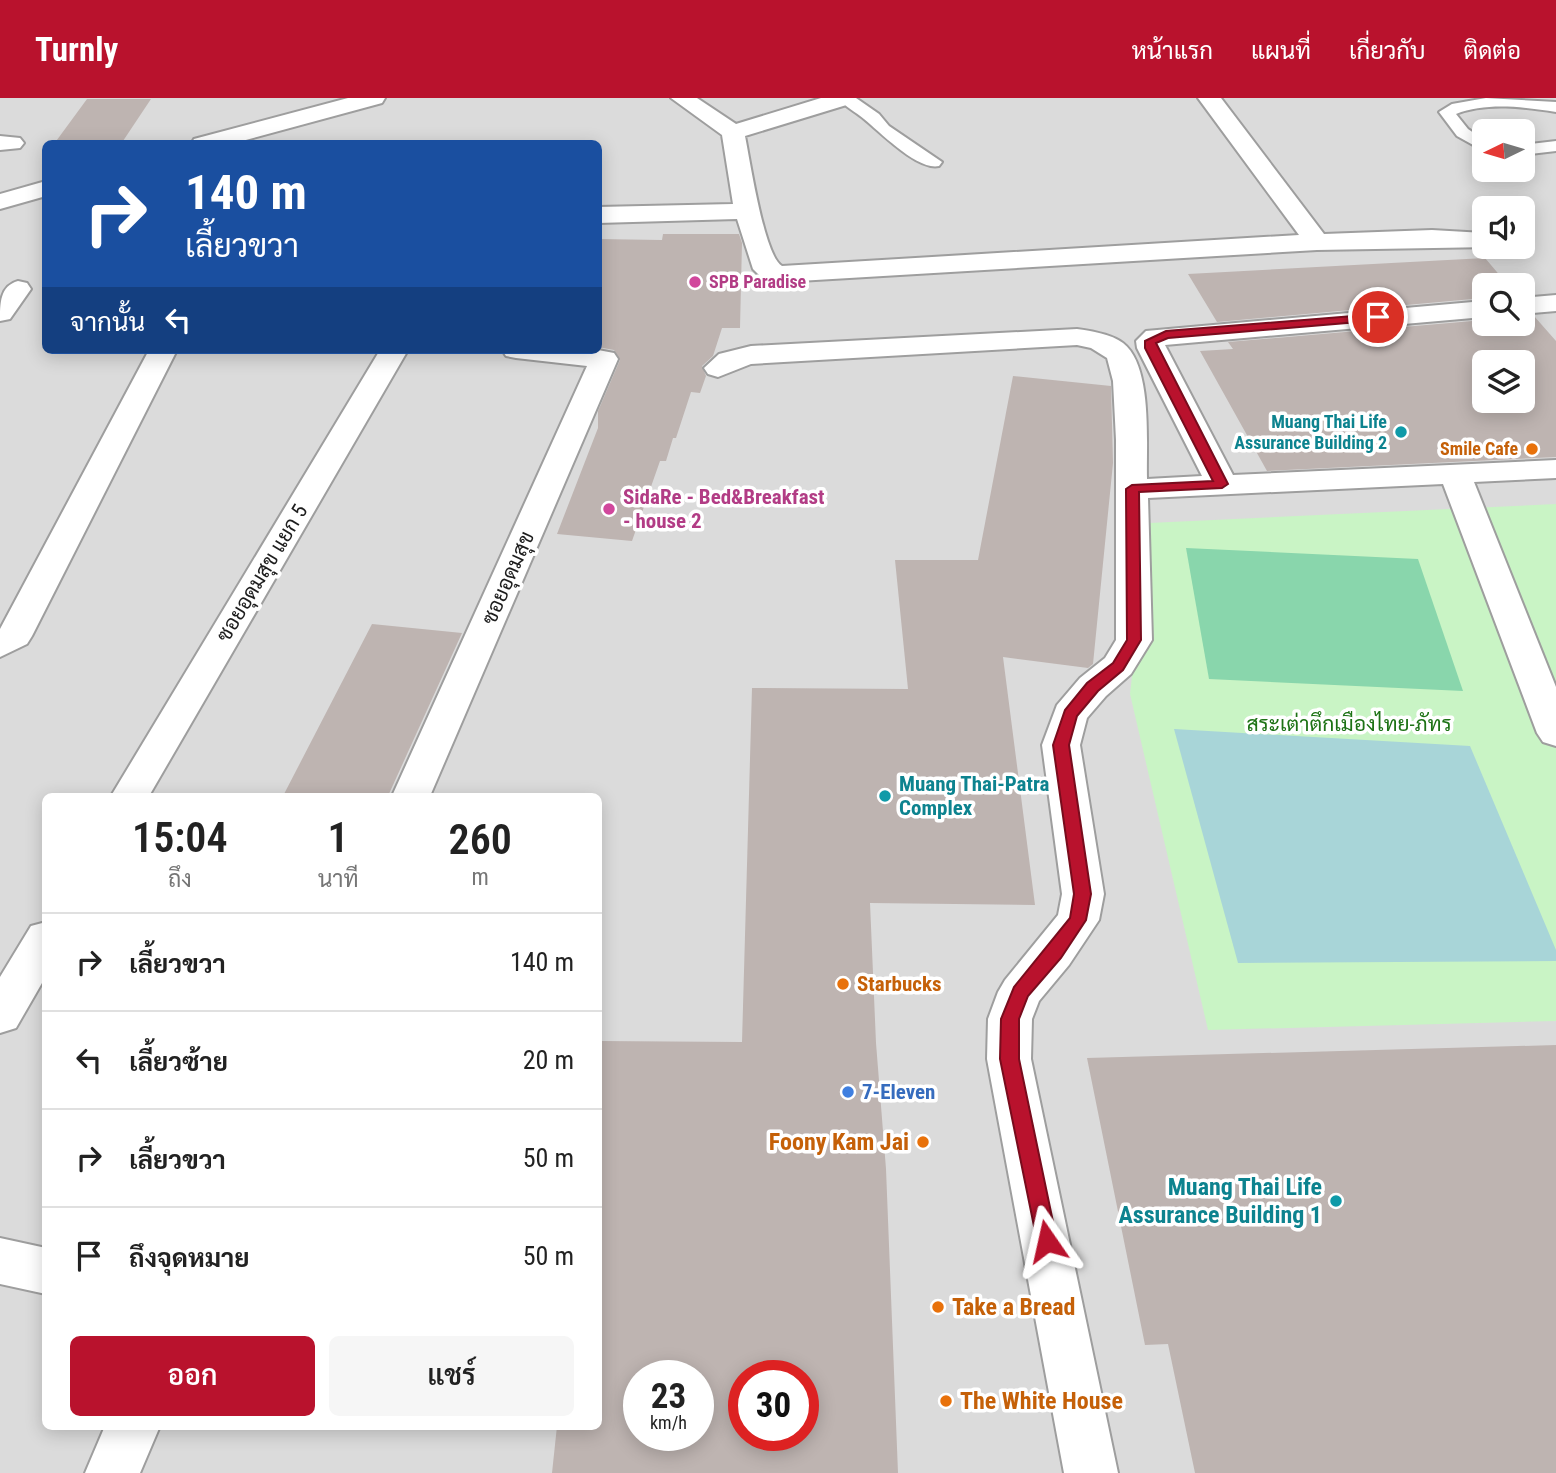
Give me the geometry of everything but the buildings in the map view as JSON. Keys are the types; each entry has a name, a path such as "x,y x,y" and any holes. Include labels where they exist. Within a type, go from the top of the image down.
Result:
{"street":[{"path":"239,139 374,98"},
{"path":"682,98 733,132 747,211 762,263 770,271 782,274 1317,242 1472,241"},
{"path":"733,132 845,98"},
{"path":"1209,98 1317,242"},
{"path":"0,202 42,189"},
{"path":"602,215 747,211"},
{"path":"0,313 18,289"},
{"path":"1535,305 1556,303"},
{"path":"1222,484 1151,348 1150,341 1166,334 1472,310"},
{"path":"718,368 729,359 751,355 1077,337 1107,344 1122,358 1127,382 1132,489 1134,640 1118,666 1093,687 1070,714 1061,745 1083,894 1078,920 1020,992 1010,1019 1009,1059 1091,1473"},
{"path":"0,645 15,636 161,354"},
{"name":"ซอยอุดมสุข แยก 5","path":"132,793 392,354"},
{"name":"ซอยอุดมสุข","path":"412,793 604,359 555,354"},
{"path":"1132,489 1556,469"},
{"path":"1454,472 1556,733"},
{"path":"0,1015 42,945"},
{"path":"0,1261 42,1270"},
{"path":"112,1473 131,1430"}],"lane":[{"path":"845,98 873,118 883,130 933,162"},
{"path":"1472,141 1451,121 1447,112 1455,106 1478,102 1556,107"},
{"path":"1535,148 1556,146"}],"shaded area":[{"path":"0,98 1556,98 1556,1473 0,1473"}],"green space":[{"name":"สระเต่าตึกเมืองไทย-ภัทร","path":"1556,504 1556,1021 1208,1030 1130,694 1149,523"},
{"path":"1186,548 1418,559 1463,691 1209,679"}],"water":[{"path":"1174,729 1470,746 1556,950 1556,961 1238,963"}],"place":[{"name":"SPB Paradise","path":"695,282"},
{"name":"Muang Thai Life Assurance Building 2","path":"1401,432"},
{"name":"Smile Cafe","path":"1532,449"},
{"name":"SidaRe - Bed&Breakfast - house 2","path":"609,509"},
{"name":"Muang Thai-Patra Complex","path":"885,796"},
{"name":"Starbucks","path":"843,984"},
{"name":"7-Eleven","path":"848,1092"},
{"name":"Foony Kam Jai","path":"923,1142"},
{"name":"Muang Thai Life Assurance Building 1","path":"1336,1201"},
{"name":"Take a Bread","path":"938,1307"},
{"name":"The White House","path":"946,1401"}],"route":[{"path":"1047,1241 1009,1059 1010,1019 1020,992 1078,920 1083,894 1061,745 1070,714 1093,687 1118,666 1134,640 1132,489 1222,484 1151,348 1150,341 1166,334 1378,317"}]}
